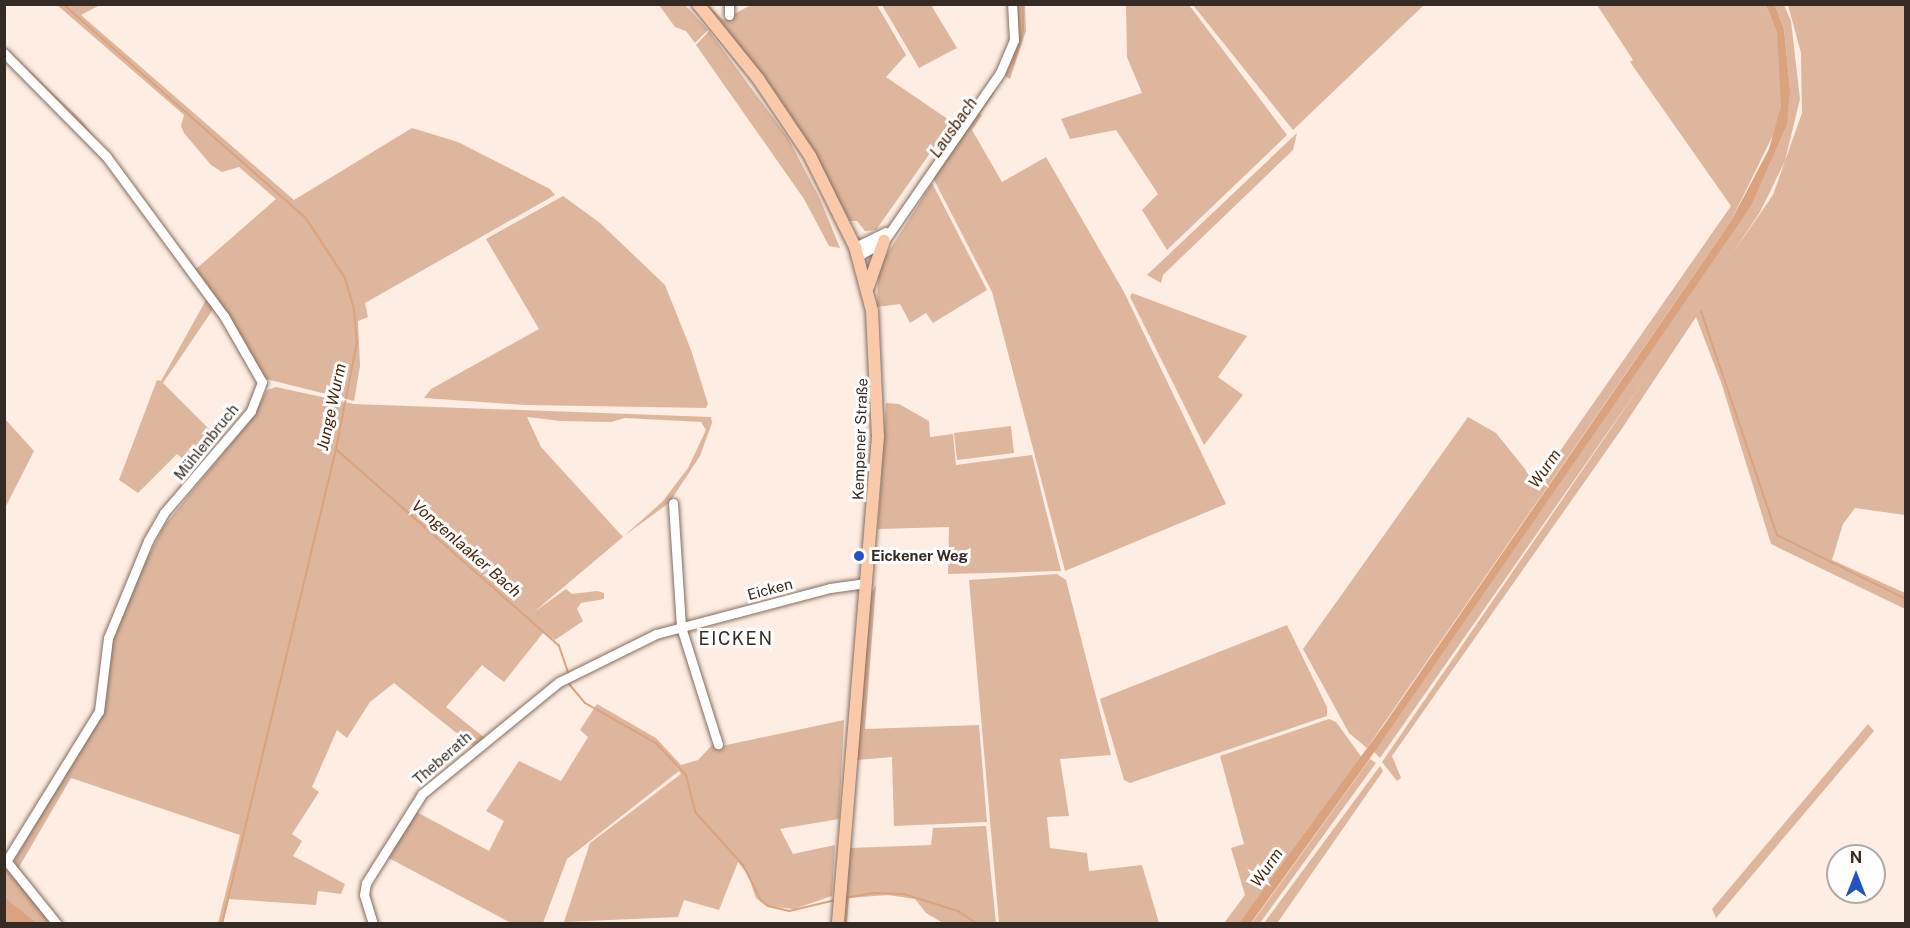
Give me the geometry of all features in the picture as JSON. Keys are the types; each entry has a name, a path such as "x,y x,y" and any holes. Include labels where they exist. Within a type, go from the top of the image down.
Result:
{"main road":[{"name":"Kempener Straße","path":"698,4 790,124 821,175 857,252 867,288 878,403 866,583 838,924"},
{"path":"867,288 884,242"}],"street":[{"path":"729,4 729,15"},
{"path":"857,252 884,242 896,221 1000,73 1014,40 1012,4"},
{"name":"Mühlenbruch","path":"4,53 77,123 112,164 225,316 262,382 251,411 164,513 148,541 108,638 99,711 6,859"},
{"path":"857,252 881,237 896,221"},
{"path":"673,503 681,627 718,744"},
{"name":"Eicken","path":"569,676 656,634 830,588 866,583"},
{"name":"Theberath","path":"373,924 364,895 366,883 422,794 569,676"},
{"path":"6,859 57,924"}],"shaded area":[{"path":"57,5 100,5 81,15 294,200 412,128 458,142 550,189 555,195 365,303 368,317 358,321 360,366 354,401 266,379 96,141 5,51 4,46 82,121 196,269 276,199 239,167 222,172 211,165 184,133 181,126 184,115"},
{"path":"659,5 685,5 708,30 695,43 686,31 675,27"},
{"path":"701,5 708,5 723,20 751,5 877,5 906,55 886,77 952,122 876,230 865,231 857,221 850,221 803,136"},
{"path":"882,5 931,5 957,48 919,68"},
{"path":"1016,5 1025,5 1026,31 1010,79 1004,75 1018,37"},
{"path":"1126,5 1189,5 1287,135 1167,250 1142,210 1158,194 1116,130 1070,139 1061,119 1142,93 1127,57"},
{"path":"1193,5 1424,5 1293,130"},
{"path":"1597,5 1766,5 1777,33 1782,65 1781,105 1774,133 1731,221 1367,748 1349,733 1303,649 1468,417 1496,433 1537,484 1731,206 1630,62 1633,60"},
{"path":"1766,5 1775,5 1784,29 1790,89 1787,124 1750,208 1366,764 1251,923 1239,923 1384,725 1731,221 1769,149 1781,105 1777,33"},
{"path":"1775,5 1784,5 1791,21 1800,99 1785,161 1760,212 1732,254 1773,195 1802,113 1801,53 1788,5 1905,5 1905,515 1855,508 1843,524 1832,560 1905,593 1905,609 1771,544 1721,382 1696,317 1621,430 1392,756 1401,778 1397,781 1382,762 1645,379 1380,758 1374,752 1380,740 1750,208 1790,89 1784,29"},
{"path":"709,31 788,138 820,199 840,248 829,246 804,199 696,45"},
{"path":"978,112 982,115 972,130 1002,182 1046,157 1124,292 1226,504 1065,571 992,292 932,176"},
{"path":"1297,133 1293,150 1163,275 1161,283 1147,275"},
{"path":"932,183 987,290 933,323 926,313 910,323 900,304 877,307 878,277 884,259"},
{"path":"563,196 600,223 665,285 691,350 708,404 706,408 525,405 424,398 431,389 539,329 486,239"},
{"path":"1132,293 1247,336 1218,377 1243,395 1204,445 1130,297"},
{"path":"207,298 214,308 163,383 219,439 194,469 177,454 138,493 119,480 157,380 161,381"},
{"path":"276,387 354,404 711,417 712,423 700,456 669,503 624,536 663,501 688,468 706,430 701,422 625,418 611,422 561,421 527,417 541,447 623,537 534,612 566,589 572,594 597,591 604,593 604,599 581,603 577,609 583,621 555,640 543,633 504,682 482,665 446,707 485,738 474,747 394,683 370,702 347,738 337,730 312,787 319,792 292,834 302,841 293,856 345,884 341,894 318,891 316,905 229,899 223,923 218,923 240,835 71,778 19,867 27,880 16,867 15,859 99,718 107,651 137,578 164,526 254,415 267,390"},
{"path":"886,403 899,404 929,421 930,437 953,434 956,465 1032,455 1061,571 948,574 949,527 878,529"},
{"path":"5,419 34,451 5,508"},
{"path":"1011,426 1014,453 957,460 954,433"},
{"path":"1057,574 1066,580 1111,755 1060,759 1069,816 1047,817 1050,848 1087,853 1089,871 1142,865 1159,923 999,923 969,580"},
{"path":"876,585 865,729 979,725 987,822 894,826 892,757 857,760 871,594"},
{"path":"1287,625 1327,707 1327,716 1130,783 1124,780 1100,699"},
{"path":"597,704 656,738 681,765 698,760 714,743 717,747 844,720 839,819 780,829 793,854 835,845 832,896 794,909 766,906 756,898 748,875 738,862 719,910 684,900 678,917 564,922 590,843 681,774 679,771 567,859 543,923 511,923 385,856 413,810 489,851 504,821 486,811 519,761 561,781 588,737 580,730"},
{"path":"1329,719 1336,722 1363,759 1239,923 1224,923 1245,895 1231,848 1244,844 1220,756"},
{"path":"1868,724 1874,731 1716,918 1712,909"},
{"path":"1370,759 1376,763 1260,923 1251,924"},
{"path":"1380,766 1383,771 1278,922 1264,923"},
{"path":"986,826 996,923 943,923 926,913 915,899 888,895 849,898 847,923 844,924 850,848 931,845 933,828"},
{"path":"4,862 53,923 5,923"},
{"path":"4,896 9,901 36,923 5,923"}],"waterway":[{"name":"Junge Wurm","path":"63,4 305,217 345,278 354,310 357,342 336,449 222,924"},
{"name":"Lausbach","path":"1013,65 1023,31 1023,4"},
{"name":"Lausbach","path":"934,177 993,93"},
{"path":"1701,311 1777,535 1906,599"},
{"name":"Vongenlaaker Bach","path":"337,450 559,646 569,675"},
{"name":"Vongenlaaker Bach","path":"569,684 585,703 656,743 686,775 695,812 743,865 760,899 768,906 789,911 836,900"},
{"name":"Vongenlaaker Bach","path":"845,898 872,893 904,894 958,911 977,924"}],"place":[{"name":"Eickener Weg","path":"859,556"}],"district":[{"name":"EICKEN","path":"736,639"}],"water label":[{"name":"Wurm","path":"1545,469"},
{"name":"Wurm","path":"1267,868"}]}
